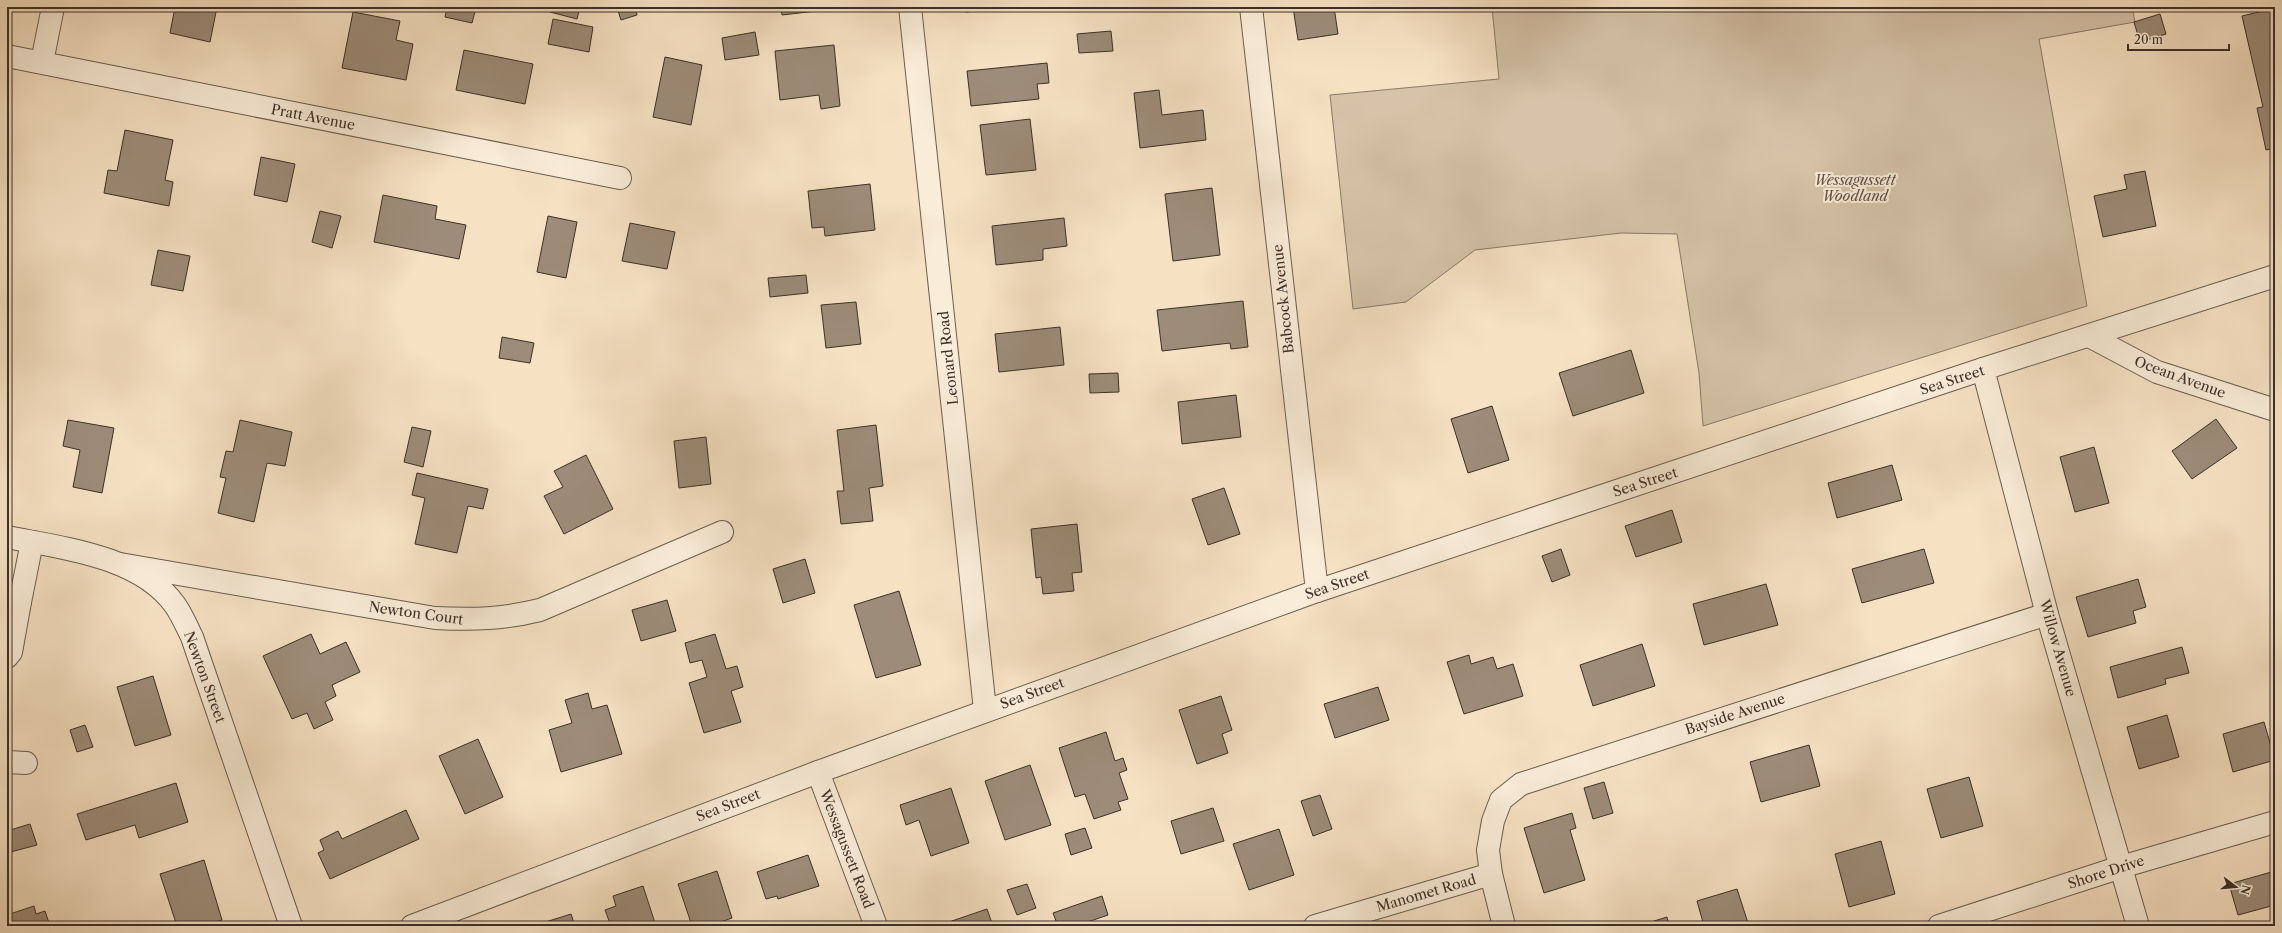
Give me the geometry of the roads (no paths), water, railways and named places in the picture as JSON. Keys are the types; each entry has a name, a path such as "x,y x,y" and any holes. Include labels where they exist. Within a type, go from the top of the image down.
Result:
{"street":[{"path":"42,62 53,7"},
{"name":"Leonard Road","path":"910,7 985,710"},
{"name":"Babcock Avenue","path":"1251,7 1317,590"},
{"name":"Pratt Avenue","path":"7,56 620,178"},
{"name":"Sea Street","path":"412,926 818,772 1317,590 1983,369 2275,276"},
{"name":"Ocean Avenue","path":"2088,336 2157,372 2275,410"},
{"name":"Willow Avenue","path":"1983,369 2047,614 2138,926"},
{"name":"Newton Court","path":"120,564 436,618 477,620 509,618 540,610 722,532"},
{"name":"Newton Street","path":"7,537 120,564 152,582 175,605 192,637 291,926"},
{"path":"7,657 11,652 13,601 32,542"},
{"name":"Bayside Avenue","path":"1504,926 1491,874 1488,850 1493,822 1501,800 1520,784 2047,614"},
{"name":"Wessagussett Road","path":"818,772 876,926"},
{"name":"Shore Drive","path":"1939,926 2121,867 2275,822"},
{"name":"Manomet Road","path":"1315,926 1491,874"}],"park label":[{"name":"Wessagussett Woodland","path":"1855,188"}]}
